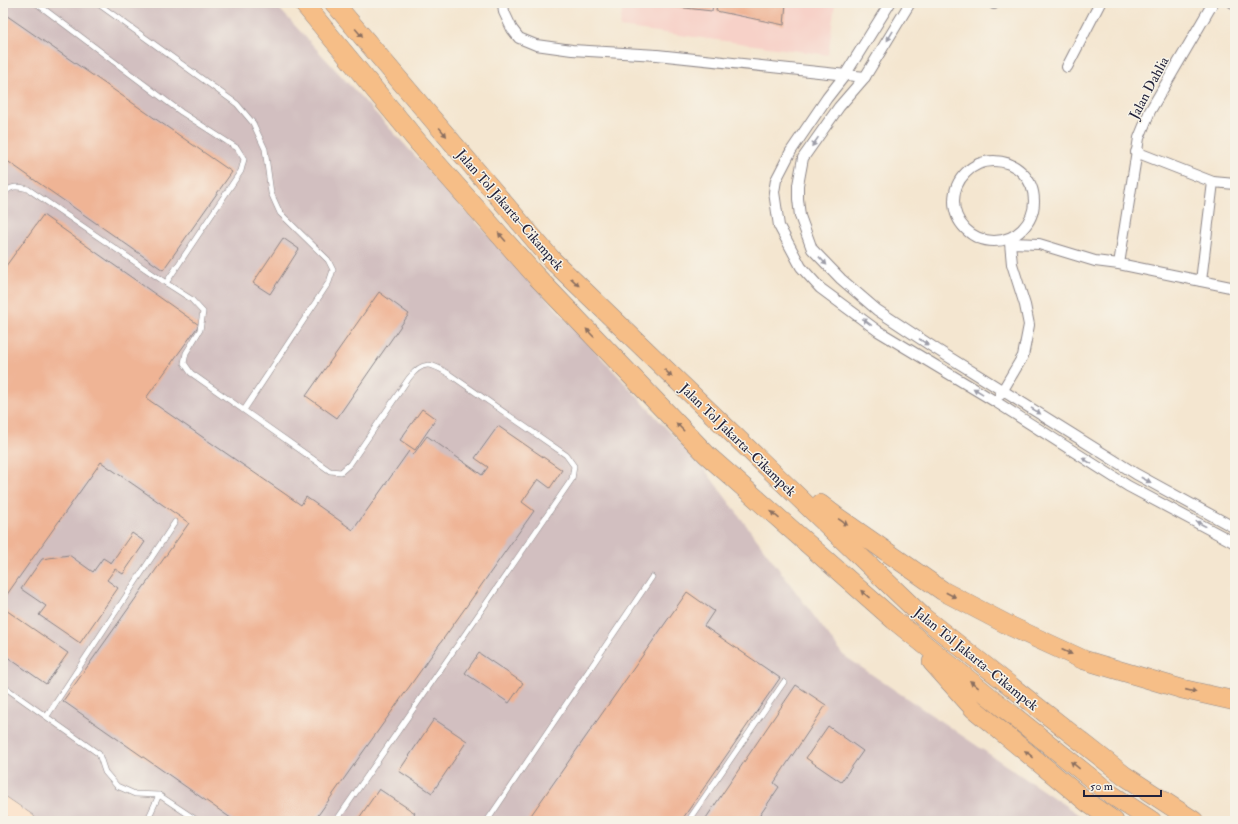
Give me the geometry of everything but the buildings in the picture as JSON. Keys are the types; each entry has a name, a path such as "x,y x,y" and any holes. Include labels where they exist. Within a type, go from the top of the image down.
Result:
{"highway":[{"name":"Jalan Tol Jakarta–Cikampek","path":"303,3 417,141 535,275 713,460 894,620 1112,795 1152,821"},
{"name":"Jalan Tol Jakarta–Cikampek","path":"334,3 552,260 923,617 1125,776 1194,821"},
{"path":"725,428 837,517 943,591 1010,626 1084,660 1182,689 1235,701"},
{"path":"894,620 974,709 1088,803 1114,821"}],"street":[{"path":"503,3 504,12 512,29 519,38 536,45 572,50 657,55 865,77"},
{"path":"890,3 845,75 827,98 791,151 776,180 774,192 779,226 801,267 820,288 878,331 996,402 1128,486 1235,543"},
{"path":"910,3 865,77 839,107 803,158 798,186 798,205 800,216 812,249 841,279 876,310 1136,474 1235,528"},
{"path":"1068,67 1100,3"},
{"name":"Jalan Dahlia","path":"1119,264 1139,138 1150,111 1213,3"},
{"path":"1136,152 1213,182 1235,184"},
{"path":"1008,241 1020,232 1030,220 1034,205 1032,189 1025,175 1012,166 997,161 981,163 967,170 957,183 953,198 955,214 962,228 975,238 990,242 1008,241 1039,244 1095,261 1119,264 1235,288"},
{"path":"1201,281 1213,182"},
{"path":"996,402 1023,356 1028,326 1025,305 1012,264 1008,241"},
{"path":"3,804 28,821"}],"lane":[{"path":"36,3 181,112 237,148 244,160 241,171 166,283"},
{"path":"96,3 237,104 253,123 265,149 271,193 280,213 328,260 333,270 329,282 244,410"},
{"path":"3,195 12,187 19,186 28,189 191,299 202,312 200,330 186,353 184,363 191,373 330,471 341,472 350,464 409,378 417,368 424,366 435,366 449,374 566,455 574,466 572,479 336,821"},
{"path":"47,716 175,522"},
{"path":"486,821 652,577"},
{"path":"688,821 784,682"},
{"path":"3,686 47,716 98,754 105,772 118,786 135,794 159,795 198,821"},
{"path":"148,821 159,795"}],"shaded area":[{"path":"3,3 274,3 705,470 843,655 1088,821 3,821"},
{"path":"623,3 835,3 828,55 620,27"}]}
